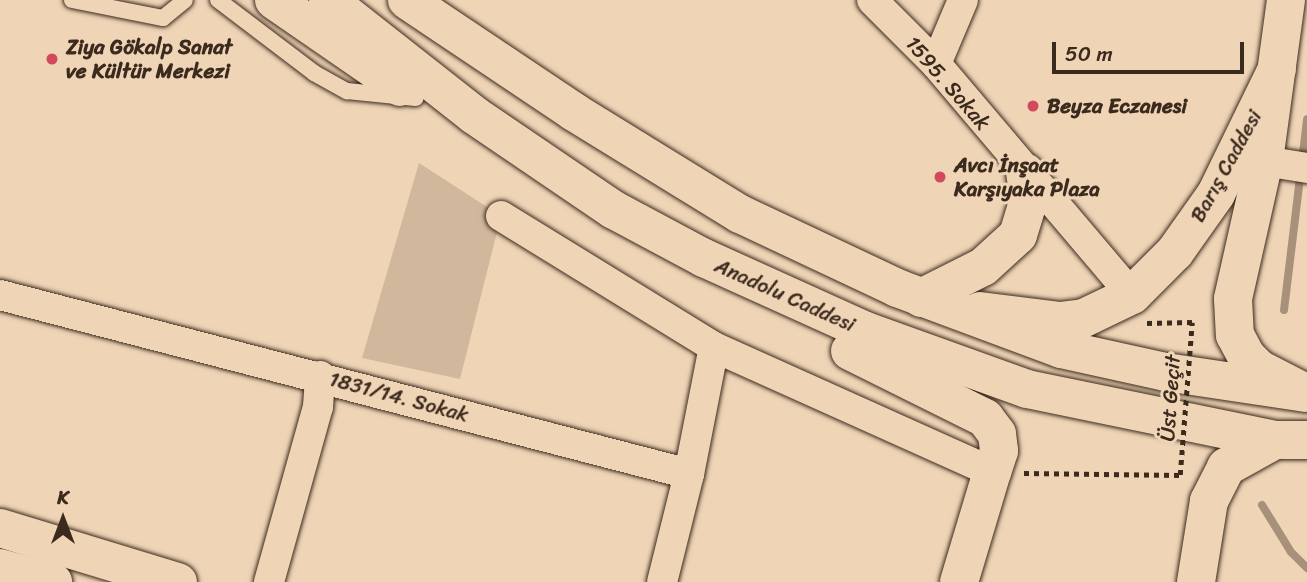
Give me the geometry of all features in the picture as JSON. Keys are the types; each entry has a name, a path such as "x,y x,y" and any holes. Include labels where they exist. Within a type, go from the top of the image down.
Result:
{"main road":[{"path":"274,0 416,98 474,115"},
{"name":"Anadolu Caddesi","path":"328,0 474,115 614,210 704,258 866,331 1027,389 1291,440"},
{"path":"407,0 519,71 574,112 740,214 930,302 1061,349 1166,372 1307,393"},
{"path":"439,0 519,71"},
{"name":"Barış Caddesi","path":"1286,0 1264,161 1233,299 1235,335 1259,369 1307,393"},
{"name":"Barış Caddesi","path":"930,302 1059,321 1135,309 1216,194 1277,69"},
{"path":"930,302 983,267 1018,235 1029,200 1025,172"},
{"path":"704,258 817,337 896,370 985,418 996,434 999,451 959,582"},
{"path":"1196,582 1209,501 1226,467 1291,440"},
{"path":"0,528 177,582"},
{"path":"0,568 53,582"}],"street":[{"name":"1595. Sokak","path":"872,0 936,64 1135,309"},
{"path":"936,64 963,0"},
{"path":"1264,161 1307,168"},
{"path":"501,216 714,347 992,472"},
{"name":"1831/14. Sokak","path":"0,295 689,474"},
{"path":"663,582 689,474 714,347"},
{"path":"269,582 318,407 320,376"}],"lane":[{"path":"72,0 163,18 185,0"},
{"path":"218,0 314,73 347,91 416,98"}],"path":[{"name":"Üst Geçit","path":"992,472 1180,475 1192,322 1135,309"}],"shaded area":[{"path":"419,163 501,216 460,379 362,358"}],"waterway":[{"path":"1284,310 1307,119"},
{"path":"1262,505 1291,552 1307,568"}],"place":[{"name":"Ziya Gökalp Sanat ve Kültür Merkezi","path":"52,59"},
{"name":"Beyza Eczanesi","path":"1033,106"},
{"name":"Avcı İnşaat Karşıyaka Plaza","path":"940,177"}]}
